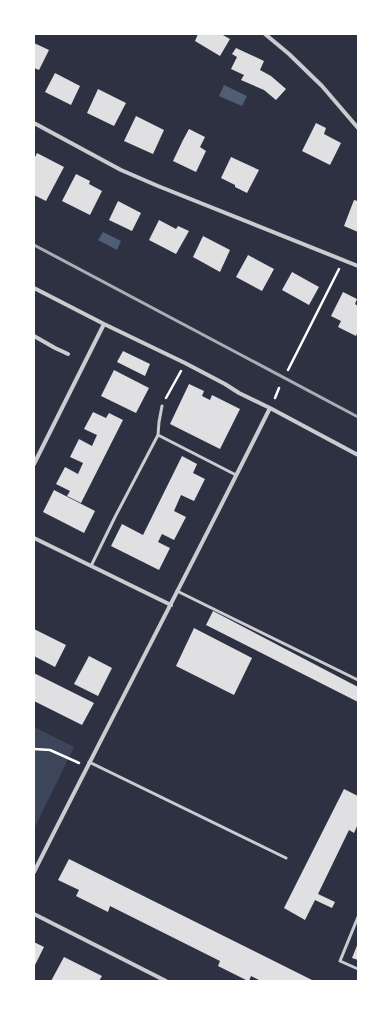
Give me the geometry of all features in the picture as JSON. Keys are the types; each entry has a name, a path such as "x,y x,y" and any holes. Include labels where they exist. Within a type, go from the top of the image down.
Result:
{"street":[{"path":"266,34 322,86 358,128"},
{"path":"34,123 121,170 358,266"},
{"path":"34,288 185,363 358,455"},
{"path":"34,464 104,324"},
{"path":"34,336 54,348 68,354"},
{"path":"34,872 270,408"},
{"path":"34,538 171,605"},
{"path":"34,914 166,981"}],"lane":[{"path":"91,566 158,435 162,406"},
{"path":"158,435 236,474"},
{"path":"177,591 358,680"},
{"path":"88,765 286,858"},
{"path":"358,917 340,961 358,969"}],"path":[{"path":"288,370 343,260"},
{"path":"162,406 185,363"},
{"path":"34,749 50,750 88,765"}],"shaded area":[{"path":"224,85 247,96 242,106 219,96"},
{"path":"103,232 121,241 117,250 98,240"},
{"path":"34,727 74,747 34,829"}],"building":[{"path":"198,34 221,34 230,39 220,56 195,41"},
{"path":"34,43 49,50 39,70 34,68"},
{"path":"236,48 264,61 260,70 271,76 286,89 276,100 264,90 241,80 244,75 231,69 237,57 232,54"},
{"path":"55,73 80,86 71,105 45,92"},
{"path":"98,89 126,103 114,126 87,113"},
{"path":"136,116 164,130 153,154 124,141"},
{"path":"316,123 326,128 324,134 341,143 330,165 302,151"},
{"path":"189,129 205,137 200,147 206,151 196,172 173,161"},
{"path":"37,153 64,167 46,201 34,195 34,159"},
{"path":"231,157 259,170 247,193 221,178"},
{"path":"76,174 90,181 89,184 102,191 90,215 62,201"},
{"path":"354,200 358,201 358,232 344,226"},
{"path":"118,201 141,213 132,231 109,220"},
{"path":"159,220 176,229 178,226 189,231 176,254 149,240"},
{"path":"203,236 230,250 220,272 193,257"},
{"path":"248,255 274,269 262,291 236,277"},
{"path":"292,272 319,287 309,305 282,290"},
{"path":"343,292 357,299 355,304 358,306 358,331 356,336 338,327 341,321 331,316"},
{"path":"123,351 150,364 145,376 117,362"},
{"path":"114,370 149,388 136,413 101,396"},
{"path":"189,384 204,391 202,396 210,400 212,395 240,409 220,449 170,424"},
{"path":"93,412 106,418 109,413 123,420 81,503 67,496 70,491 56,484 65,467 78,474 83,463 70,457 79,439 92,446 97,435 84,429"},
{"path":"182,456 197,464 193,473 205,479 194,501 181,495 174,511 186,517 174,540 162,534 158,542 170,548 159,570 111,546 122,524 143,535"},
{"path":"54,490 95,511 84,533 43,512"},
{"path":"213,611 358,687 358,702 206,625"},
{"path":"194,628 252,658 234,695 176,666"},
{"path":"34,629 66,645 55,667 34,656"},
{"path":"89,656 112,668 98,696 74,684"},
{"path":"34,673 94,703 82,725 34,701"},
{"path":"344,789 358,796 358,824 354,833 349,830 318,894 335,902 332,908 315,900 305,920 284,908"},
{"path":"69,859 312,980 261,981 251,976 248,981 218,966 220,961 110,906 108,912 76,896 79,890 58,880"},
{"path":"34,942 44,947 34,967"},
{"path":"358,943 358,960 352,958"},
{"path":"64,957 102,976 99,981 51,981"}],"railway":[{"path":"34,245 358,417"}]}
